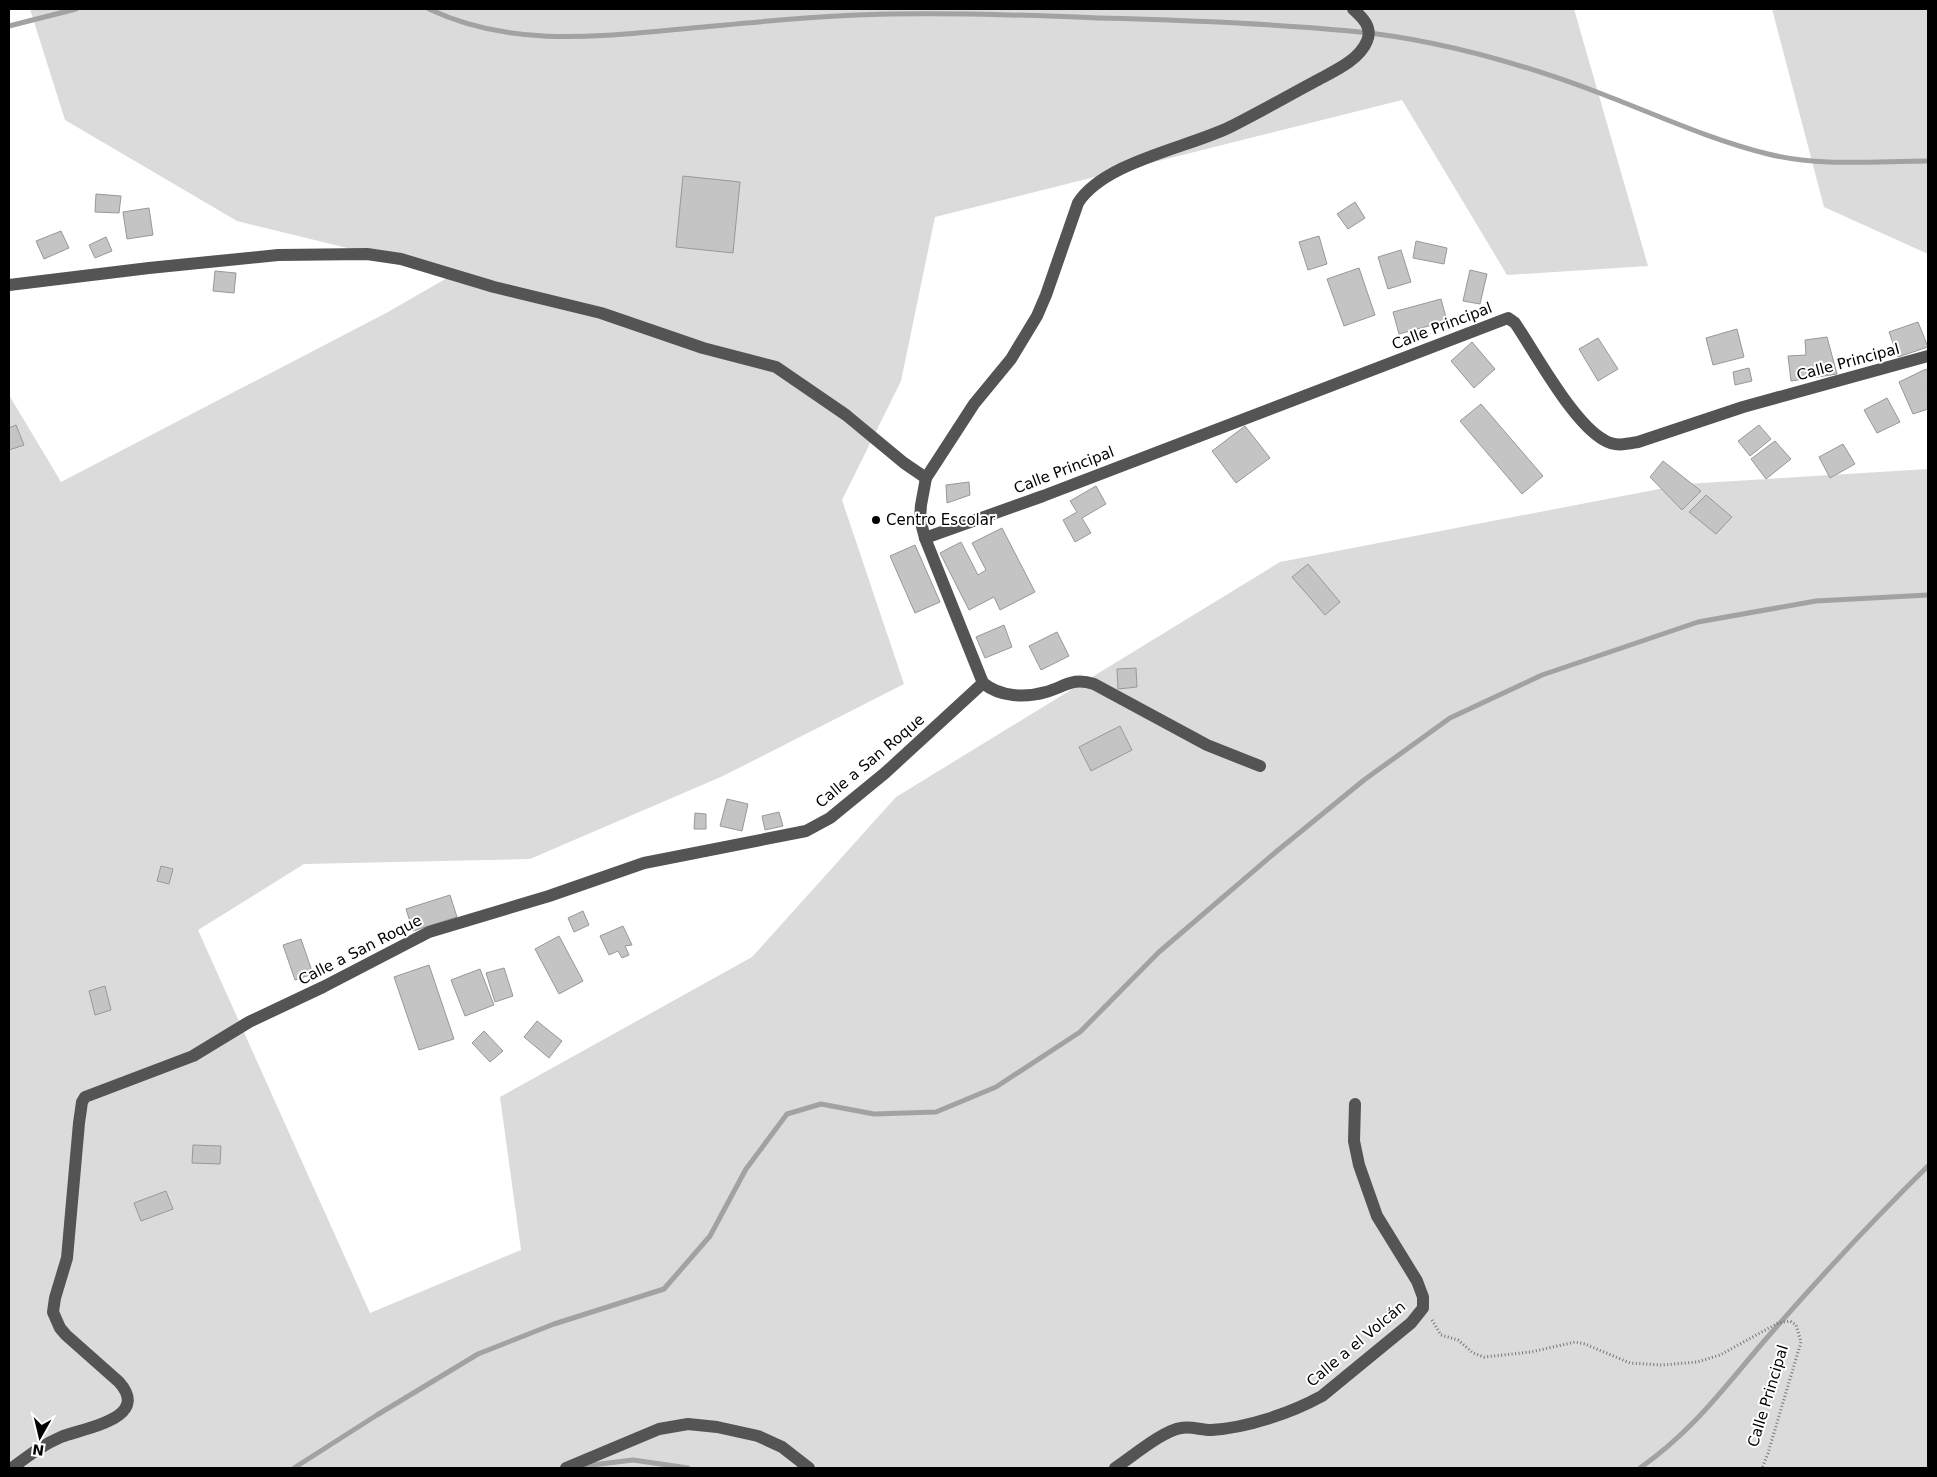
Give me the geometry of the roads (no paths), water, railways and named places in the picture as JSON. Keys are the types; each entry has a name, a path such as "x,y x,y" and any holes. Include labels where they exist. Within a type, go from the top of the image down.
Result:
{"street":[{"path":"1260,766 1207,744 1094,684 1084,681 1075,680 1035,694 1016,695 992,690 984,683 924,538 920,519 921,505 926,478 974,404 1011,359 1037,316 1073,216 1084,194 1106,178 1137,162 1189,144 1229,127 1334,71 1352,59 1363,49 1368,39 1369,30 1353,9"},
{"path":"9,285 278,255 367,254 401,259 494,287 601,313 704,348 776,367 846,416 904,463 926,478"},
{"name":"Calle Principal","path":"924,538 1043,496 1508,318 1515,323 1570,407 1593,432 1605,441 1625,445 1743,407 1928,356"},
{"name":"Calle a San Roque","path":"12,1468 36,1449 62,1437 119,1416 128,1401 126,1390 66,1335 60,1328 53,1312 66,1258 77,1142 82,1102 85,1097 193,1056 249,1022 323,987 429,932 549,896 644,863 788,835 811,828 830,818 885,772 984,683"},
{"name":"Calle a el Volcán","path":"1115,1468 1166,1433 1180,1428 1209,1430 1232,1427 1289,1412 1306,1405 1322,1396 1411,1323 1423,1308 1423,1298 1417,1281 1377,1216 1359,1165 1354,1141 1355,1104"},
{"path":"566,1468 659,1428 688,1424 717,1427 758,1436 782,1447 809,1468"}],"waterway":[{"path":"9,26 76,9"},
{"path":"429,9 461,22 493,30 525,35 558,36 625,34 816,17 917,14 1020,15 1192,21 1350,31 1447,46 1541,72 1705,134 1768,154 1807,161 1828,162 1928,161"},
{"path":"294,1468 478,1354 554,1324 664,1289 710,1236 746,1169 787,1114 821,1104 874,1114 936,1112 996,1087 1080,1032 1159,952 1277,851 1364,780 1450,718 1542,675 1698,622 1816,601 1928,595"},
{"path":"1640,1468 1660,1453 1695,1421 1829,1268 1928,1166"},
{"path":"584,1466 633,1460 688,1468"}],"place":[{"name":"Centro Escolar","path":"876,520"}]}
